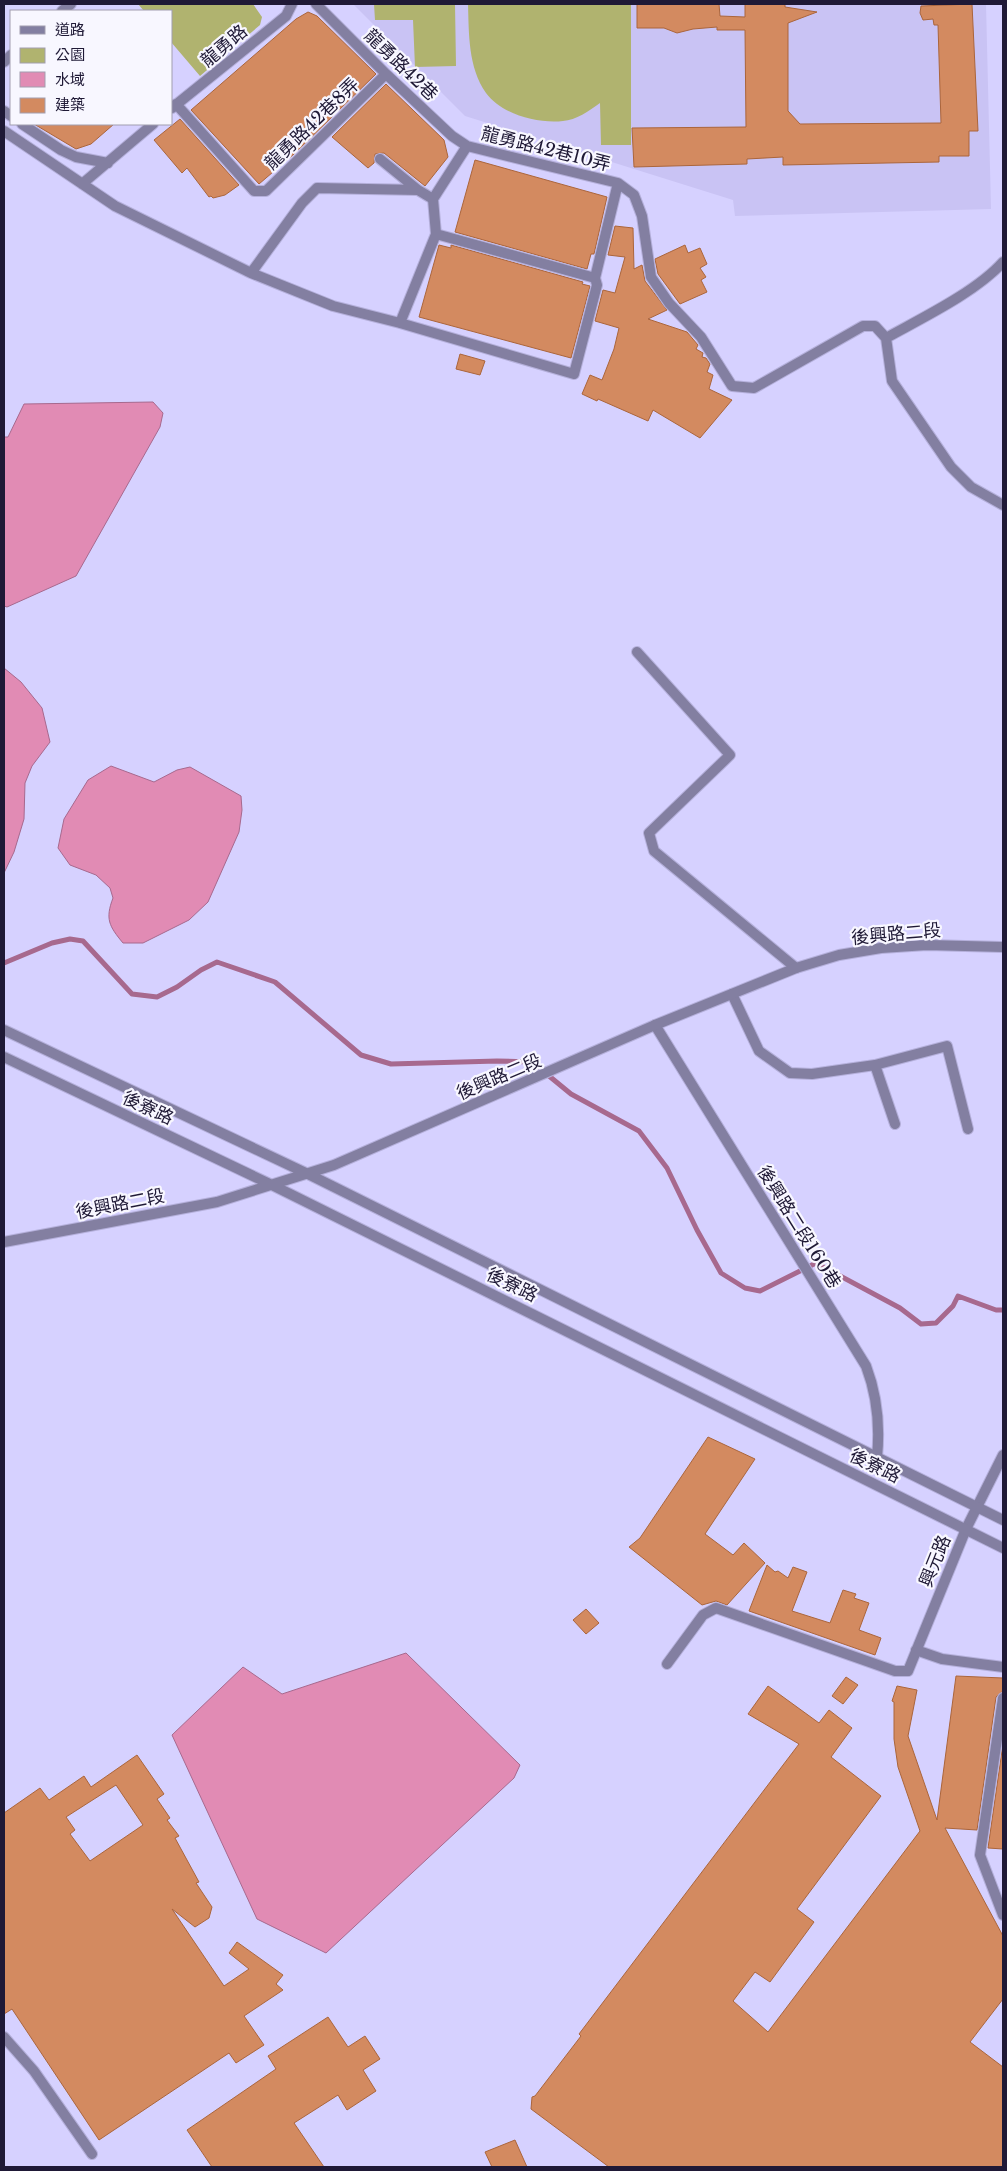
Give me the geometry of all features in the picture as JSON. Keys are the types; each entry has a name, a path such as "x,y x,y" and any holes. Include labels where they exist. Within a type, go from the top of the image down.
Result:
{"street":[{"name":"龍勇路","path":"174,106 286,16 292,4"},
{"name":"龍勇路42巷","path":"316,4 386,74 452,136 467,146"},
{"name":"龍勇路42巷8弄","path":"174,106 254,191 266,191 386,74"},
{"path":"24,125 61,150 76,157 108,163"},
{"path":"82,184 152,125"},
{"path":"4,131 115,206 251,274 333,306 400,323 574,374 597,285 595,278 618,183 634,195 642,216 651,277 669,304 701,336 732,386 754,388 863,326 875,326 886,338 892,381 951,467 971,487 1003,505"},
{"name":"龍勇路42巷10弄","path":"467,146 618,183"},
{"path":"400,323 436,234 433,199 467,146"},
{"path":"380,159 418,190 433,199"},
{"path":"251,274 302,203 317,188 418,190"},
{"path":"436,234 595,278"},
{"path":"886,338 940,308 994,273 1003,262"},
{"path":"637,652 730,755 649,833 654,850 796,968"},
{"name":"後興路二段","path":"4,1242 216,1202 274,1186 334,1165 732,994 796,968 839,955 881,948 927,945 1003,947"},
{"path":"732,994 759,1050 790,1073 812,1074 875,1065 947,1046 968,1129"},
{"name":"後興路二段160巷","path":"655,1026 866,1366 874,1388 879,1441 877,1457"},
{"name":"後寮路","path":"4,1030 308,1174 1003,1520"},
{"name":"後寮路","path":"4,1058 274,1186 1003,1548"},
{"path":"875,1065 896,1124"},
{"name":"興元路","path":"667,1664 703,1615 716,1608 895,1671 908,1671 966,1529 1003,1455"},
{"path":"916,1650 942,1659 1003,1667"},
{"path":"1003,1698 980,1855 1003,1915"},
{"path":"4,2037 34,2071 92,2154"}],"shaded area":[{"path":"353,4 986,4 991,209 735,216 733,200 465,116"}],"green space":[{"path":"138,4 253,4 262,17 260,25 200,76 172,43 172,10 143,10"},
{"path":"374,4 455,4 456,66 415,67 413,20 375,20"},
{"path":"468,4 631,4 631,145 601,145 600,103 578,117 553,122 521,116 501,107 486,93 476,72 469,38"}],"water":[{"path":"153,402 163,413 160,427 76,576 7,607 4,606 4,437 8,437 24,404"},
{"path":"4,668 21,682 42,708 50,742 32,766 25,783 24,819 14,852 4,873"},
{"path":"111,766 154,782 177,770 190,767 241,796 242,810 239,832 208,902 189,920 143,943 123,943 114,932 110,922 109,912 113,898 110,888 96,875 70,865 58,848 64,819 88,780"},
{"path":"406,1653 520,1765 514,1778 326,1953 257,1919 172,1735 243,1667 282,1694"}],"building":[{"path":"637,4 719,4 720,16 745,17 745,4 785,4 785,7 817,12 788,23 788,111 800,124 941,123 938,25 934,25 933,19 923,20 920,13 921,6 972,4 978,131 969,131 969,156 939,156 939,162 783,165 783,157 747,159 747,164 634,167 632,128 746,127 745,30 717,30 717,27 693,29 677,33 664,28 637,28"},
{"path":"308,12 317,16 376,74 294,154 259,184 191,110 296,19"},
{"path":"386,84 444,140 448,157 425,186 384,153 375,154 374,163 368,168 332,137"},
{"path":"180,119 239,185 225,195 213,198 209,197 187,168 182,173 154,140"},
{"path":"36,125 113,125 91,144 76,149"},
{"path":"475,160 607,197 594,254 591,254 587,269 455,232"},
{"path":"615,226 633,228 634,269 642,265 645,281 667,310 648,319 687,332 698,345 696,349 703,353 702,357 706,358 710,364 707,372 713,375 709,389 732,400 700,438 653,410 648,421 582,394 590,375 602,380 614,349 619,328 595,321 603,290 615,293 625,257 608,255"},
{"path":"439,245 451,248 451,245 583,282 582,284 590,286 571,358 419,317"},
{"path":"685,245 688,253 700,248 707,264 700,268 706,277 701,280 707,292 680,304 658,274 655,259"},
{"path":"460,354 485,361 480,375 456,369"},
{"path":"708,1437 755,1459 705,1534 733,1555 744,1543 765,1563 727,1605 716,1601 702,1605 629,1547 640,1538"},
{"path":"767,1565 775,1572 778,1571 788,1578 793,1567 807,1572 792,1611 830,1623 843,1590 856,1594 854,1598 869,1603 859,1630 881,1638 875,1655 749,1611"},
{"path":"586,1609 599,1623 586,1634 573,1620"},
{"path":"956,1676 1003,1678 1003,1691 996,1697 977,1830 945,1828 1003,1936 1003,1999 970,2042 1003,2067 1003,2167 609,2167 531,2109 532,2097 535,2096 581,2036 579,2034 799,1744 748,1714 768,1686 819,1723 829,1710 852,1728 831,1757 881,1796 797,1909 814,1922 770,1982 755,1972 733,2001 768,2032 920,1831 898,1767 894,1739 894,1702 892,1701 897,1686 917,1690 908,1736 937,1820"},
{"path":"846,1677 858,1685 843,1704 832,1696"},
{"path":"1003,1744 1003,1849 988,1848"},
{"path":"137,1755 164,1794 157,1799 170,1818 167,1820 179,1836 175,1838 199,1882 196,1883 212,1907 209,1918 195,1927 172,1909 224,1986 249,1969 229,1953 237,1942 283,1975 276,1984 283,1990 244,2016 264,2045 236,2063 229,2053 99,2140 12,2009 4,2014 4,1813 40,1788 49,1800 84,1776 91,1787","holes":["116,1785 143,1825 90,1861 70,1834 75,1830 66,1817"]},
{"path":"328,2017 348,2047 365,2036 380,2059 363,2070 376,2091 347,2110 338,2095 294,2123 324,2167 212,2167 187,2130 276,2069 268,2056"},
{"path":"515,2140 527,2167 492,2167 485,2152"}],"waterway":[{"path":"4,963 52,943 70,939 83,941 132,994 157,997 217,962 275,982 361,1055 391,1064 532,1062 571,1094 639,1131 667,1168 697,1230 721,1273 745,1288 760,1291 816,1263 900,1308 921,1324 936,1323 953,1306 958,1296 996,1310 1003,1310"}]}
